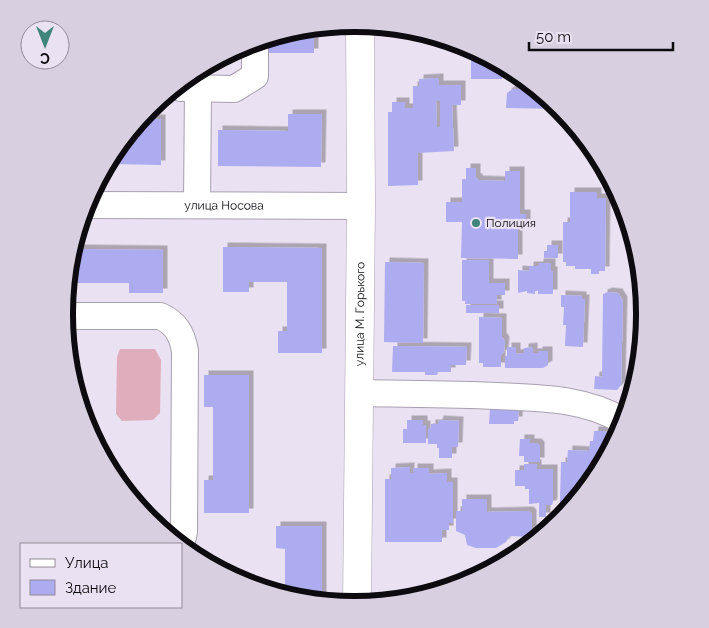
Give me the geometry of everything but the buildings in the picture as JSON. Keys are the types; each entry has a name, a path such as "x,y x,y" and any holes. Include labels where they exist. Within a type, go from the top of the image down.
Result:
{"main road":[{"name":"улица М. Горького","path":"357,596 361,206 360,32"}],"street":[{"path":"197,205 189,88 234,89 255,76 255,51"},
{"name":"улица Носова","path":"94,205 361,206"},
{"path":"73,316 160,316 170,321 179,330 185,351 183,537"},
{"path":"359,393 474,395 567,401 590,406 617,417"}],"shaded area":[{"path":"120,349 155,349 161,360 160,413 153,420 122,421 116,414 117,357"}],"place":[{"name":"Полиция","path":"476,223"}]}
